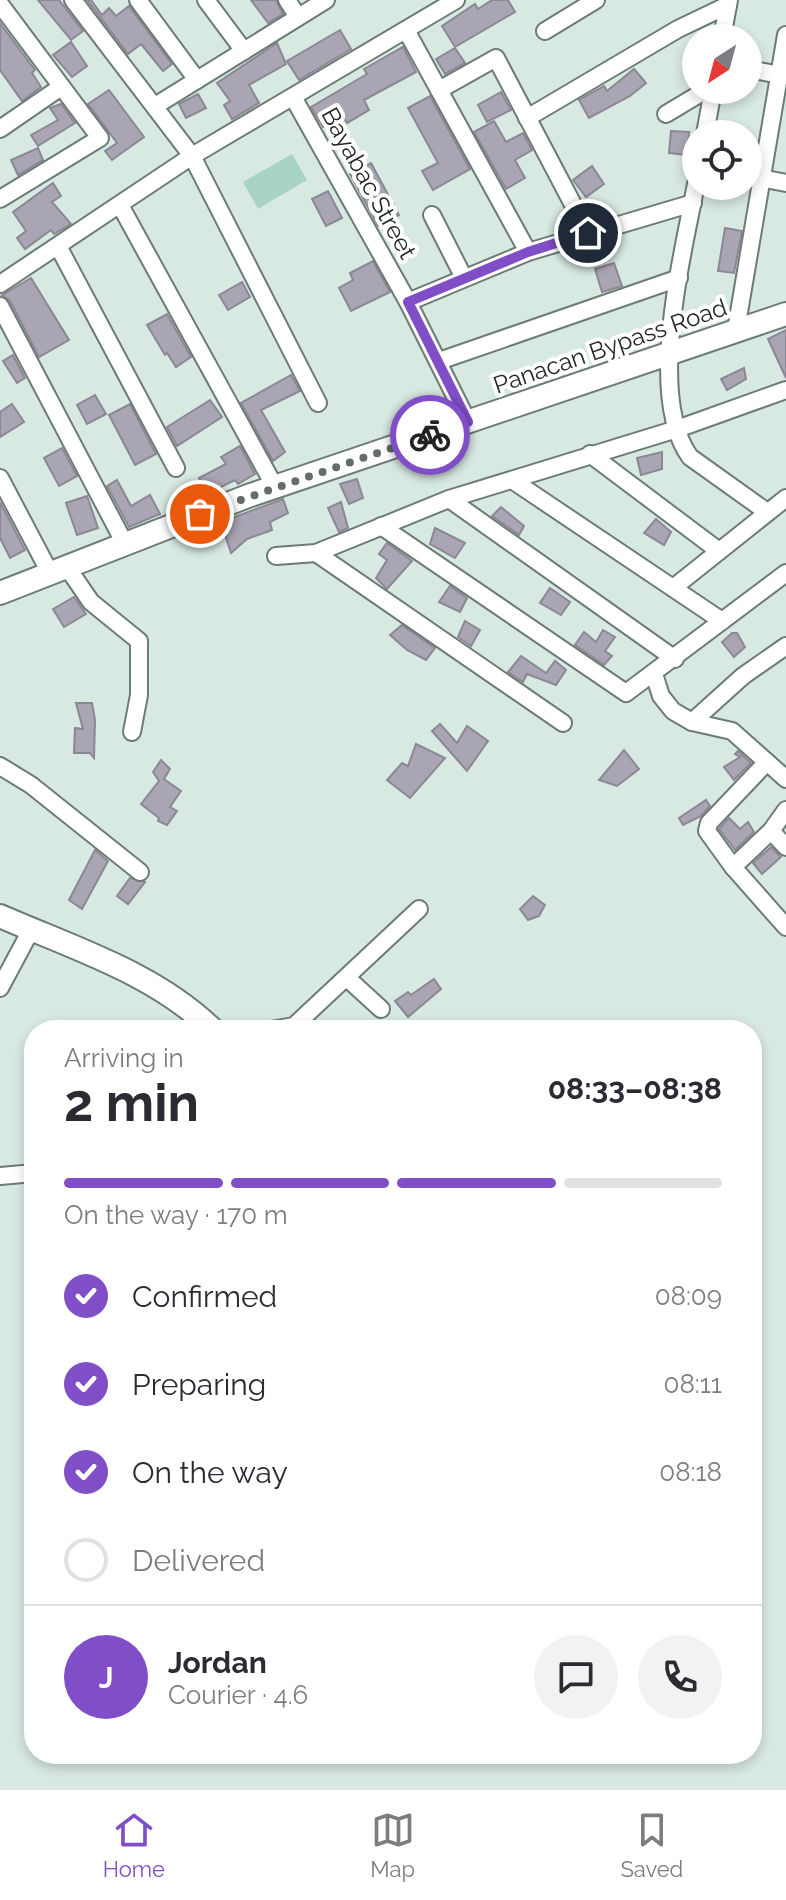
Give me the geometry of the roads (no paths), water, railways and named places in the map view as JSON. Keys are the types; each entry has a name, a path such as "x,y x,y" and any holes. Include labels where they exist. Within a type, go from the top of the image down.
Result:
{"main road":[{"name":"Panacan Bypass Road","path":"0,593 275,487 786,314"},
{"path":"0,916 152,983 202,1020"}],"street":[{"path":"73,0 192,156 318,403"},
{"path":"138,0 197,80"},
{"path":"206,0 244,51"},
{"path":"287,0 298,17"},
{"path":"155,106 326,0"},
{"path":"0,284 192,156 456,0"},
{"path":"545,31 596,0"},
{"path":"724,24 728,3"},
{"path":"527,118 654,42 728,3"},
{"path":"0,4 100,138 0,199"},
{"path":"406,30 528,252"},
{"path":"762,172 778,125 786,35"},
{"path":"439,90 496,58 588,233"},
{"path":"762,71 782,75"},
{"path":"0,129 61,87"},
{"name":"Bayabac Street","path":"293,97 408,302 468,422"},
{"path":"666,114 683,104"},
{"path":"762,178 786,183"},
{"path":"693,200 669,353 677,429 682,446 690,457 767,512"},
{"path":"736,330 757,200"},
{"path":"408,302 528,252 693,203"},
{"path":"120,205 275,487"},
{"path":"432,215 464,278"},
{"path":"58,246 176,468"},
{"path":"439,361 679,278"},
{"path":"0,306 125,544"},
{"path":"276,556 316,553 449,499 677,429 786,390"},
{"path":"590,454 719,551"},
{"path":"0,478 58,570 139,641 139,695 132,732"},
{"path":"512,480 722,621"},
{"path":"673,588 786,498"},
{"path":"449,499 675,659"},
{"path":"381,526 626,693 786,573"},
{"path":"316,553 563,723"},
{"path":"692,722 743,676 786,646"},
{"path":"654,674 666,704 692,722 732,731 786,779"},
{"path":"767,762 708,827 709,835 733,867 786,927"},
{"path":"0,766 31,785 140,872"},
{"path":"733,867 771,831 786,810"},
{"path":"771,831 786,847"},
{"path":"304,1020 419,909"},
{"path":"0,988 31,930"},
{"path":"347,978 381,1009"},
{"path":"0,1176 24,1174"}]}
